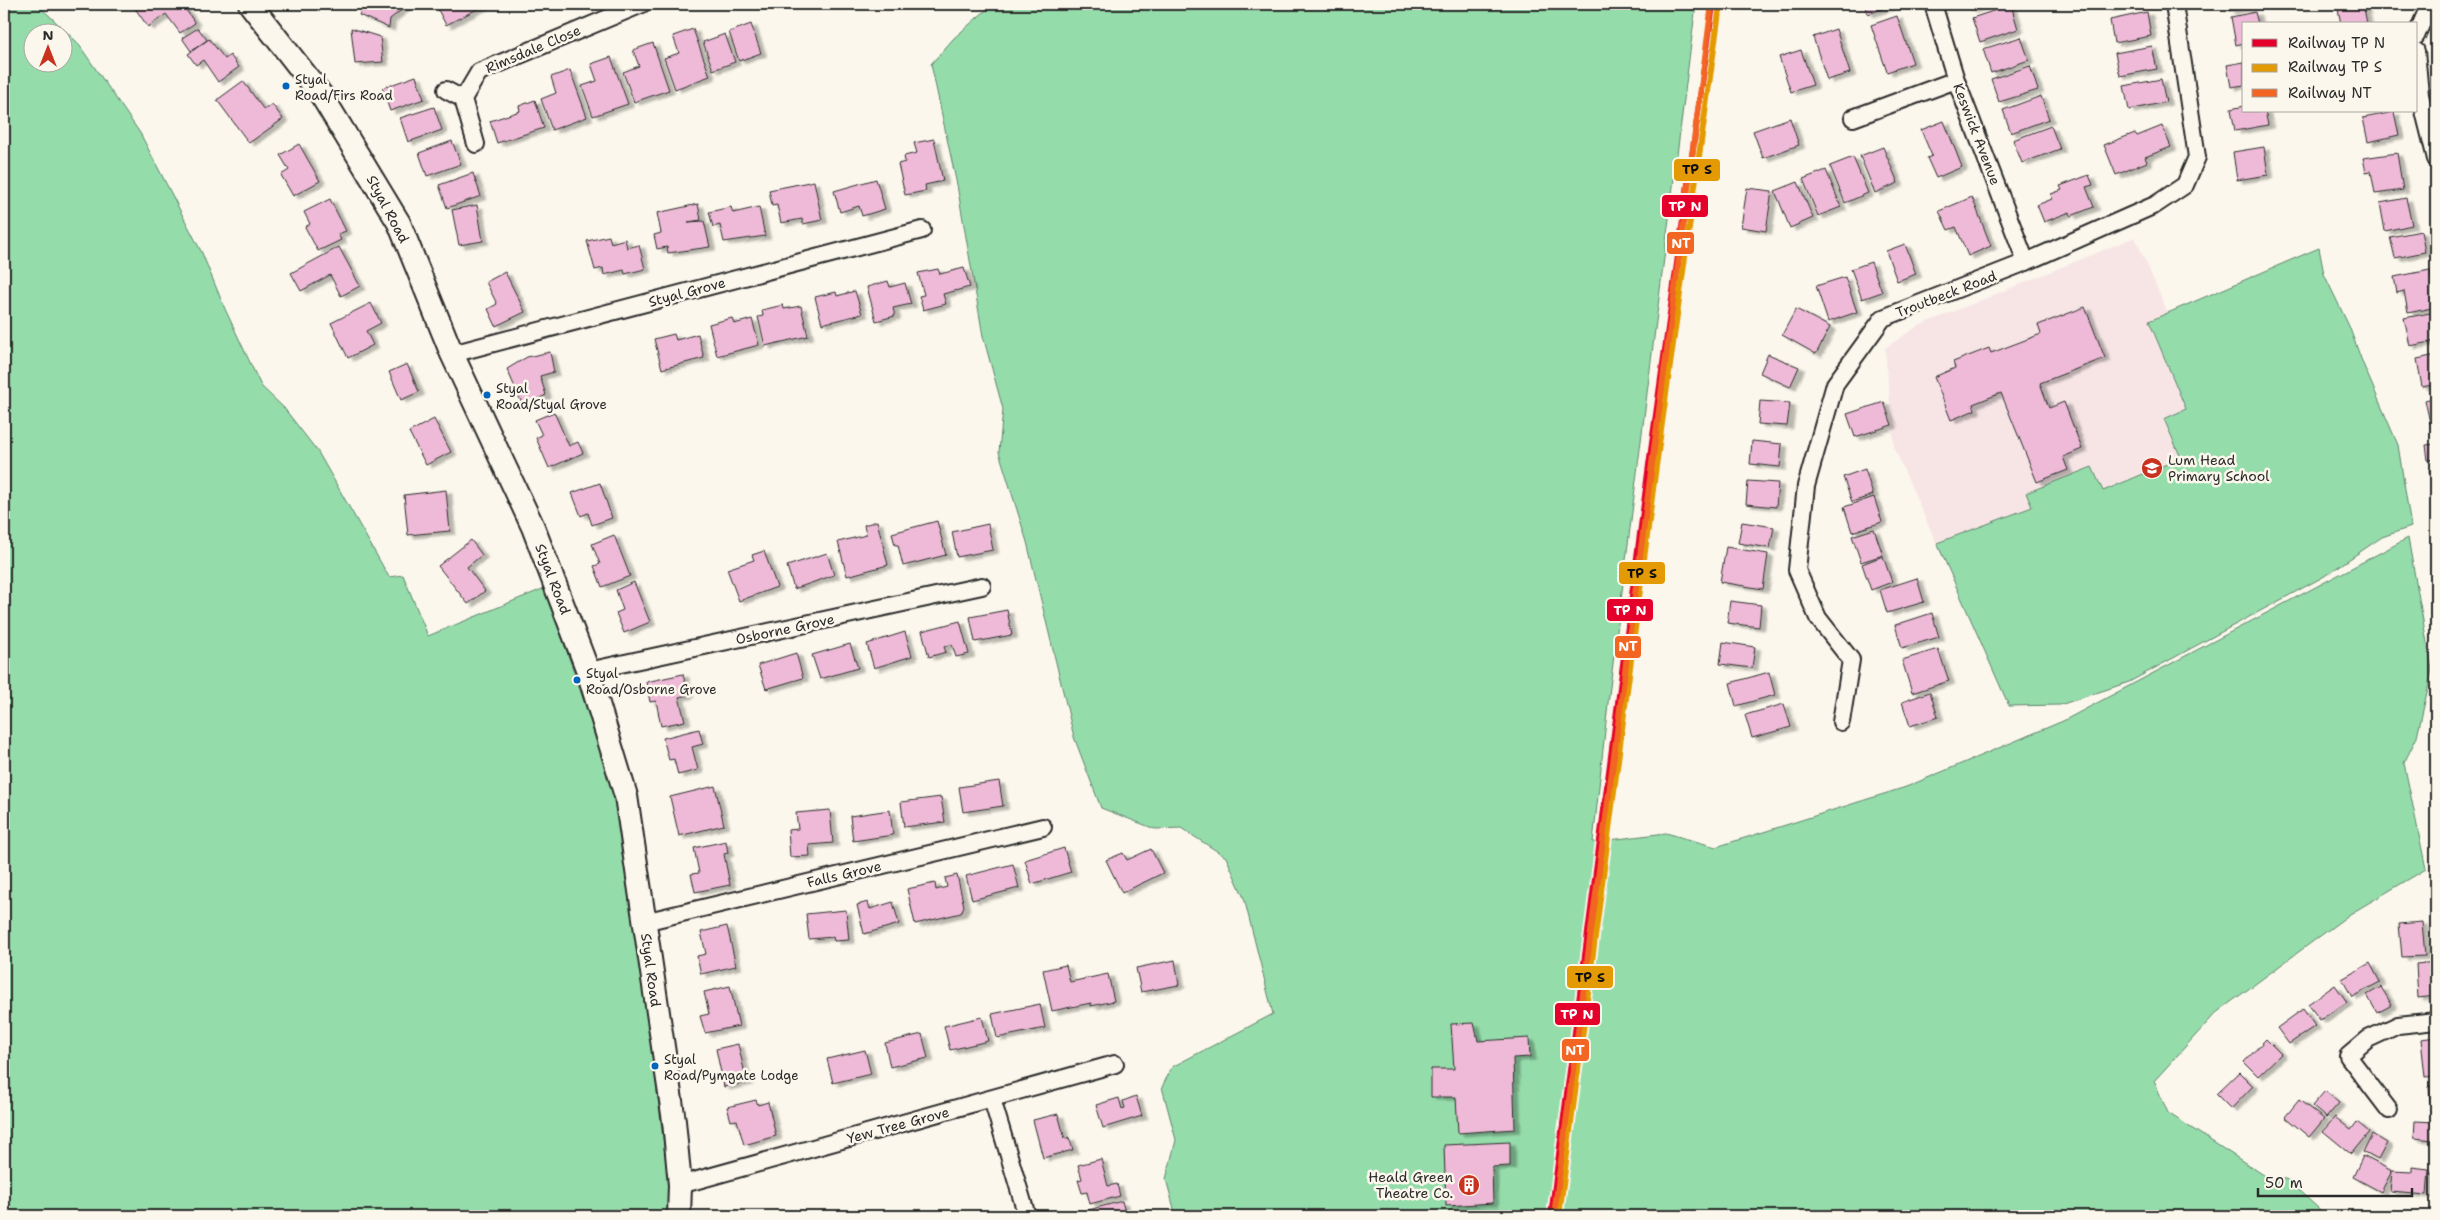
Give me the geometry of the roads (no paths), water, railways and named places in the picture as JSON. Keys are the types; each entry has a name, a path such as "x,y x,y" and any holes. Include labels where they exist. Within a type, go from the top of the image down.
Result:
{"main road":[{"name":"Styal Road","path":"250,4 322,96 399,224 452,354 533,528 588,671 626,796 674,1121 680,1185 679,1216"}],"street":[{"name":"Rimsdale Close","path":"463,99 478,72 642,4"},
{"name":"Keswick Avenue","path":"1932,4 1956,80 2026,262"},
{"name":"Troutbeck Road","path":"1841,722 1851,660 1818,618 1797,570 1806,486 1835,384 1883,318 2026,262 2155,205 2185,185 2197,157 2174,4"},
{"path":"2418,31 2430,4"},
{"path":"2418,73 2420,95 2436,159"},
{"path":"1853,118 1956,80"},
{"path":"446,90 463,99 476,144"},
{"name":"Styal Grove","path":"452,354 922,230"},
{"name":"Osborne Grove","path":"588,671 982,586"},
{"name":"Falls Grove","path":"644,922 1043,827"},
{"path":"2390,1110 2348,1056 2368,1039 2398,1024 2436,1021"},
{"name":"Yew Tree Grove","path":"680,1185 1114,1064"},
{"path":"992,1099 1027,1216"}],"rail line":[{"name":"NT","path":"1554,1215 1712,4"}],"place":[{"name":"Styal Road/Firs Road","path":"286,86"},
{"name":"Styal Road/Styal Grove","path":"487,395"},
{"name":"Lum Head Primary School","path":"2152,468"},
{"name":"Styal Road/Osborne Grove","path":"577,680"},
{"name":"Styal Road/Pymgate Lodge","path":"655,1066"},
{"name":"Heald Green Theatre Co.","path":"1469,1185"}]}
